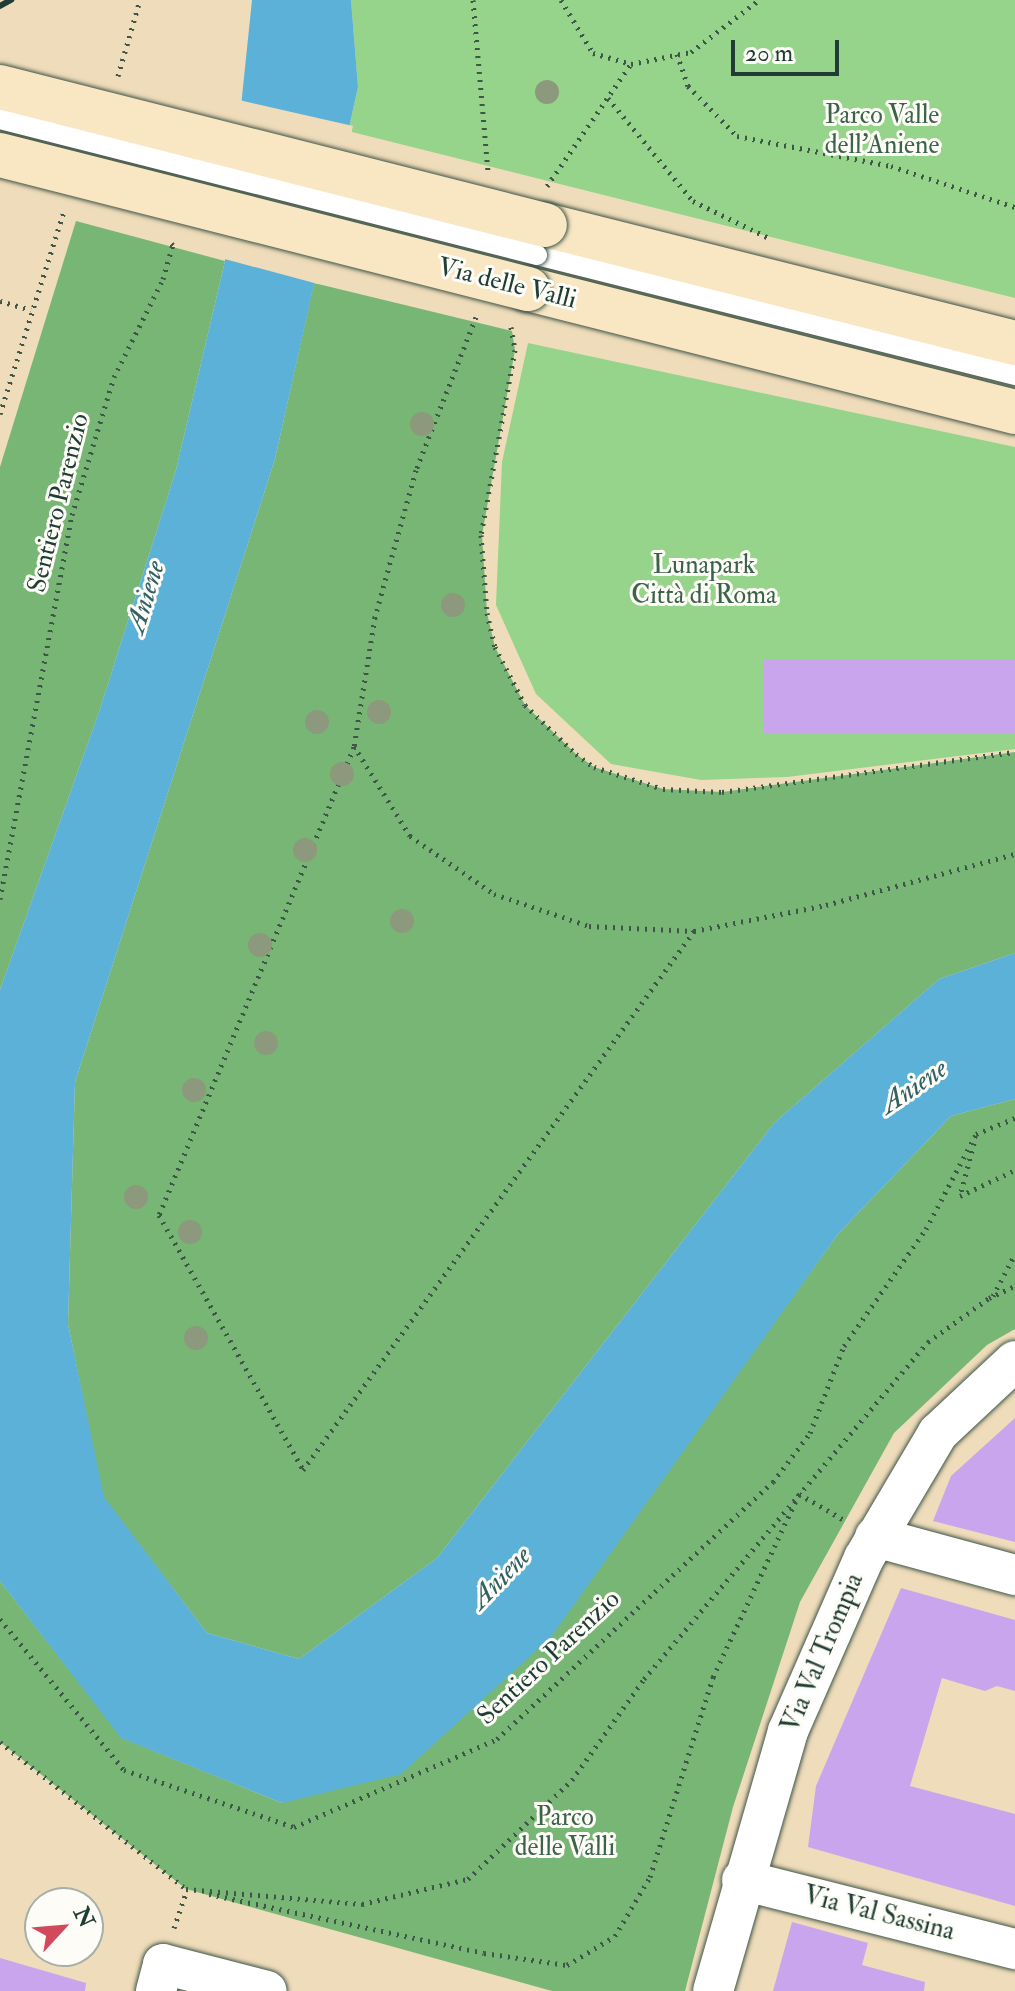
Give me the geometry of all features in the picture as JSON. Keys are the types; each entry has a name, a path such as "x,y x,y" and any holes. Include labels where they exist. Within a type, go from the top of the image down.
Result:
{"main road":[{"name":"Via delle Valli","path":"0,87 533,255 1015,412"},
{"name":"Via delle Valli","path":"0,155 1015,343"}],"street":[{"name":"Via Val Trompia","path":"713,1991 742,1880 796,1711 875,1537 938,1433 1015,1361"},
{"path":"875,1537 1015,1575"},
{"name":"Via Val Sassina","path":"742,1880 1015,1949"},
{"path":"160,1977 267,1991"}],"lane":[{"name":"Via delle Valli","path":"0,119 1015,375"}],"path":[{"path":"473,0 489,177"},
{"path":"561,0 593,53 631,64 691,52 759,0"},
{"path":"677,54 688,86 737,136 891,166 1015,207"},
{"path":"631,64 608,98 533,255 481,535 487,613 495,647 525,705 594,767 663,789 722,792 1015,752"},
{"path":"608,98 693,201 784,244"},
{"name":"Sentiero Parenzio","path":"0,899 72,515 114,377 163,279 173,245 163,236"},
{"path":"0,301 31,310"},
{"path":"478,312 416,470 375,617 354,746 159,1215 303,1470 694,931"},
{"path":"354,746 410,836 494,894 589,926 694,931 826,905 1015,854"},
{"path":"1015,1118 976,1134 960,1196 1015,1170"},
{"name":"Sentiero Parenzio","path":"0,1619 124,1770 294,1827 497,1739 773,1482 810,1433 844,1346 926,1229 976,1134"},
{"path":"993,1296 1015,1254"},
{"path":"186,1889 362,1904 468,1879 572,1780 644,1679 928,1342 993,1296 1015,1286"},
{"path":"799,1494 875,1537"},
{"path":"0,1742 186,1889 484,1953 567,1965 615,1936 650,1877 713,1677 799,1494"}],"green space":[{"name":"Parco Valle dell'Aniene","path":"351,0 1015,0 1015,298 348,131 358,87"},
{"path":"76,221 225,261 176,470 99,712 0,990 0,467"},
{"path":"314,283 512,331 515,350 482,535 487,613 495,647 525,705 576,754 594,767 663,789 722,792 1015,752 1015,953 939,979 774,1123 437,1558 299,1659 207,1633 103,1497 68,1324 75,1082 275,459"},
{"name":"Lunapark Città di Roma","path":"528,343 1015,447 1015,749 787,777 701,780 611,764 536,694 496,605 502,462"},
{"name":"Parco delle Valli","path":"1015,1099 1015,1329 987,1345 894,1433 800,1602 733,1807 685,1991 552,1991 186,1889 0,1742 0,1581 122,1738 282,1803 708,1414 838,1234 951,1116"}],"water":[{"name":"Aniene","path":"252,0 351,0 358,87 275,459 75,1082 68,1324 104,1497 207,1633 299,1659 437,1558 774,1123 939,979 1015,953 1015,1099 951,1116 838,1234 551,1637 401,1774 282,1803 121,1738 0,1581 0,990 99,712 176,470 225,261"}],"pier":[{"path":"239,100 353,126 318,284 221,258"}],"building":[{"path":"763,659 1015,659 1015,733 763,733"},
{"path":"1015,1418 1015,1542 933,1521 951,1476"},
{"path":"901,1588 1015,1620 1015,1691 997,1686 985,1691 942,1678 910,1786 1015,1814 1015,1906 808,1847 816,1786"},
{"path":"792,1922 868,1943 862,1965 925,1982 924,1991 773,1991"},
{"path":"0,1958 86,1983 85,1991 0,1991"}],"railway":[{"path":"0,6 11,0"}]}
